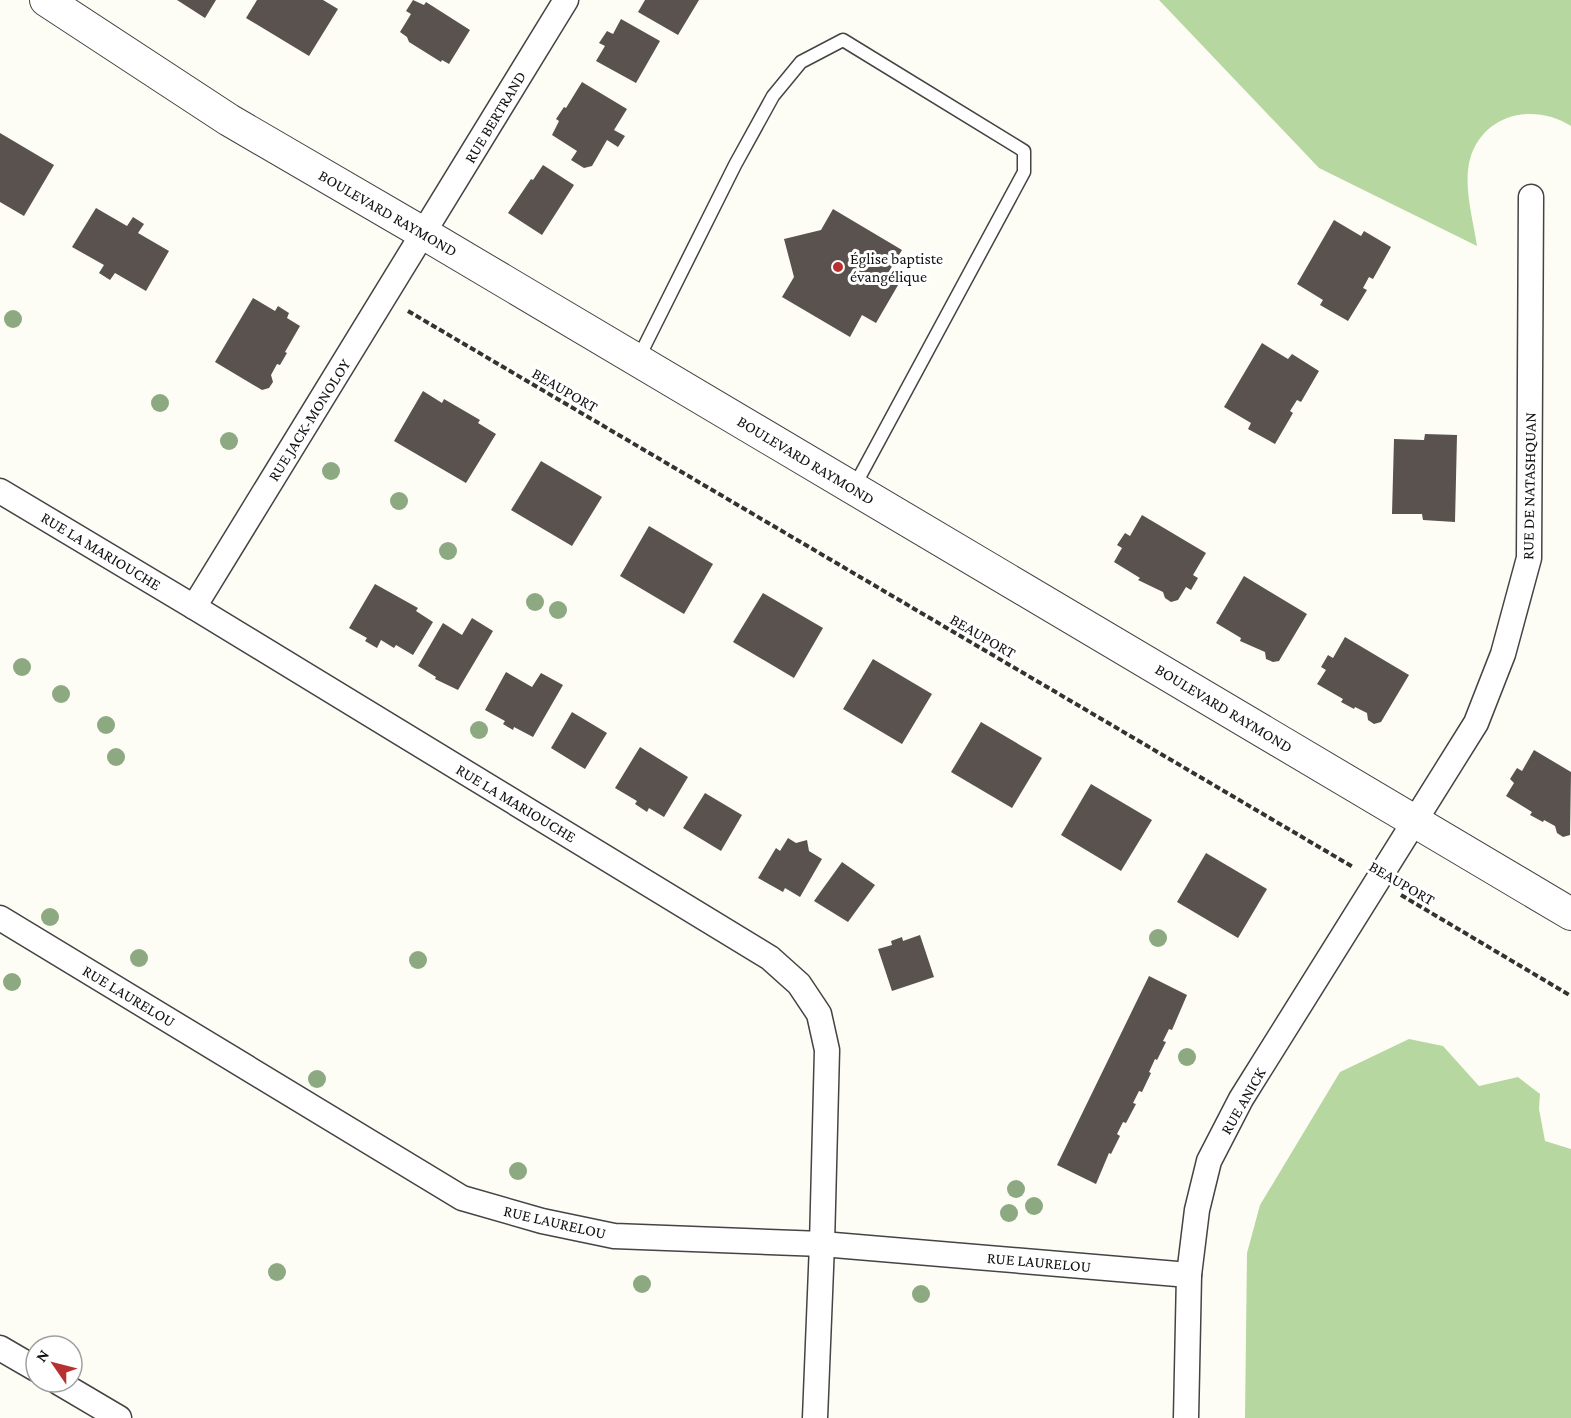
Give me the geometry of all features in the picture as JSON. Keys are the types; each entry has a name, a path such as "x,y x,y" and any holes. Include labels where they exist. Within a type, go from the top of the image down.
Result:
{"street":[{"name":"BOULEVARD RAYMOND","path":"46,0 229,120 1571,914"},
{"name":"RUE BERTRAND","path":"423,233 566,0"},
{"name":"RUE DE NATASHQUAN","path":"1415,822 1476,723 1503,654 1529,558 1531,197"},
{"name":"RUE JACK-MONOLOY","path":"194,607 423,233"},
{"name":"RUE LA MARIOUCHE","path":"0,491 770,958 799,984 819,1014 827,1050 815,1418"},
{"name":"RUE ANICK","path":"1186,1418 1189,1275 1197,1210 1209,1161 1241,1099 1415,822"},
{"name":"RUE LAURELOU","path":"0,918 462,1198 542,1221 614,1236 822,1244 1189,1275"},
{"path":"0,1348 24,1362"},
{"path":"78,1394 119,1418"}],"lane":[{"path":"637,360 735,165 773,96 801,62 843,40 1024,151 1024,172 854,488"}],"path":[{"name":"BEAUPORT","path":"384,297 1571,996"}],"green space":[{"path":"1159,0 1571,0 1571,126 1557,119 1526,114 1498,122 1486,131 1477,144 1468,169 1469,202 1477,246 1319,168"},
{"path":"1409,1039 1443,1046 1479,1086 1518,1077 1540,1094 1539,1109 1545,1141 1571,1149 1571,1418 1245,1418 1247,1253 1260,1205 1340,1072"}],"building":[{"path":"177,0 216,0 205,18"},
{"path":"257,0 323,0 338,9 309,56 246,18"},
{"path":"413,0 424,5 426,2 470,30 449,64 442,60 441,62 409,42 407,37 400,32 411,14 406,11"},
{"path":"645,0 699,0 678,35 638,12"},
{"path":"621,19 660,41 636,83 596,61 605,46 599,43 607,31 613,34"},
{"path":"582,82 627,109 614,130 625,136 618,147 607,140 592,166 584,168 571,160 577,151 552,135 559,121 556,119 564,107 566,108"},
{"path":"0,133 54,165 24,216 0,202"},
{"path":"543,165 574,185 542,235 508,213"},
{"path":"96,208 127,226 133,217 144,224 138,233 169,251 146,291 115,273 110,280 99,273 104,265 72,247"},
{"path":"833,209 902,250 888,273 901,280 876,323 862,315 850,337 782,297 794,277 784,239 821,230"},
{"path":"1334,220 1361,236 1364,231 1391,247 1373,279 1369,277 1363,288 1367,290 1348,321 1320,305 1323,300 1297,284"},
{"path":"253,298 275,311 278,306 289,313 287,318 300,326 280,365 277,364 271,375 273,382 269,388 262,390 215,362"},
{"path":"1262,343 1288,359 1292,354 1319,371 1301,402 1297,400 1290,411 1293,413 1275,444 1248,429 1251,423 1224,407"},
{"path":"423,391 442,403 444,399 480,420 478,423 496,434 466,483 394,441"},
{"path":"1425,434 1457,435 1455,522 1423,520 1422,514 1392,514 1394,439 1424,440"},
{"path":"541,461 602,497 572,546 511,510"},
{"path":"1142,515 1206,553 1193,575 1198,578 1191,590 1186,587 1178,600 1171,602 1165,598 1163,592 1138,580 1140,578 1114,562 1122,548 1117,545 1125,533 1130,536"},
{"path":"649,526 713,564 684,614 620,576"},
{"path":"1244,576 1307,614 1279,661 1273,662 1266,659 1265,652 1240,641 1241,638 1216,623"},
{"path":"375,584 418,608 416,611 433,622 413,655 396,645 394,648 381,640 377,648 365,641 367,638 349,628"},
{"path":"763,593 823,628 794,678 733,642"},
{"path":"472,618 493,631 458,690 435,679 436,677 418,666 443,623 462,635"},
{"path":"1345,637 1409,675 1381,722 1374,724 1368,720 1367,713 1341,702 1343,699 1317,684 1326,670 1321,667 1328,655 1333,658"},
{"path":"873,659 932,694 902,744 843,709"},
{"path":"506,672 532,687 541,673 563,685 533,737 514,727 513,730 503,724 505,721 485,710"},
{"path":"572,712 607,733 585,769 551,748"},
{"path":"981,722 1042,758 1012,808 951,772"},
{"path":"640,747 688,777 664,817 649,808 647,812 635,804 637,801 615,788"},
{"path":"1534,750 1571,772 1570,835 1563,837 1557,833 1555,826 1530,815 1532,812 1506,796 1514,783 1510,779 1517,768 1522,771"},
{"path":"1091,784 1152,820 1121,871 1061,835"},
{"path":"705,793 742,815 721,851 683,828"},
{"path":"788,838 796,843 807,840 809,851 822,859 800,897 785,888 783,892 758,878 776,848 780,851"},
{"path":"1206,853 1267,889 1238,938 1177,902"},
{"path":"842,862 875,885 848,922 814,901"},
{"path":"920,935 934,977 892,991 878,949 892,945 891,941 902,937 903,941"},
{"path":"1149,976 1187,995 1172,1030 1169,1029 1163,1041 1166,1042 1157,1060 1155,1059 1142,1092 1139,1091 1133,1103 1136,1104 1117,1134 1120,1136 1111,1154 1109,1153 1096,1184 1057,1165"}],"place":[{"name":"Église baptiste évangélique","path":"838,267"}]}
